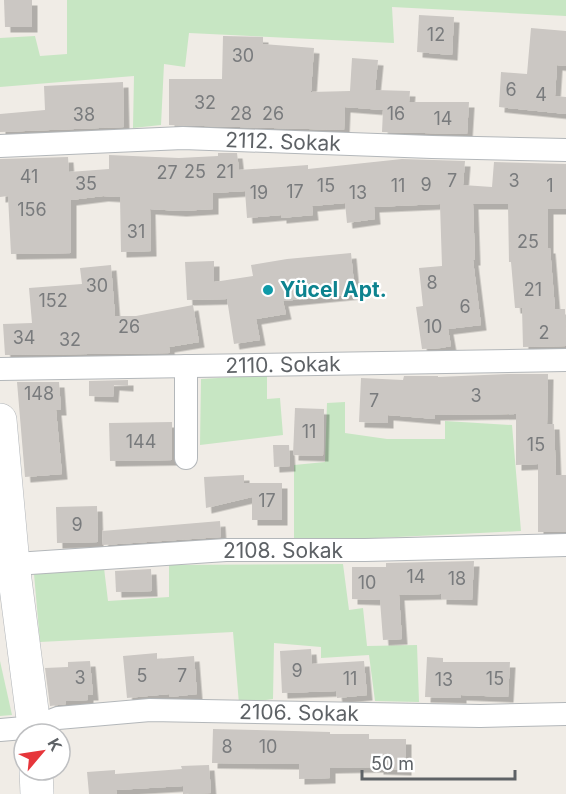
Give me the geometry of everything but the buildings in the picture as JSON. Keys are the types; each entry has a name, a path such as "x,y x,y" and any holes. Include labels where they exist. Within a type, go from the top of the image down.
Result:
{"street":[{"name":"2112. Sokak","path":"0,146 183,138 566,150"},
{"name":"2110. Sokak","path":"0,369 566,360"},
{"path":"186,366 186,458"},
{"path":"0,420 7,565 33,722"},
{"name":"2108. Sokak","path":"7,565 226,550 365,550 566,545"},
{"name":"2106. Sokak","path":"51,722 58,718 150,710 480,716 566,714"}],"green space":[{"path":"67,0 566,0 566,16 392,7 394,43 189,33 185,67 164,64 161,125 133,128 134,76 0,87 0,38 35,36 40,56 67,54"},
{"path":"267,375 267,399 280,398 283,435 200,445 201,379"},
{"path":"345,402 345,433 387,439 445,439 445,421 512,425 521,531 294,542 294,465 325,462 327,403"},
{"path":"343,564 349,610 363,608 367,646 417,645 419,702 375,701 369,655 321,658 321,647 274,643 273,699 239,704 233,632 40,642 34,574 104,568 108,601 169,597 169,565"},
{"path":"0,661 12,715 0,716"}],"place":[{"name":"Yücel Apt.","path":"268,290"}]}
